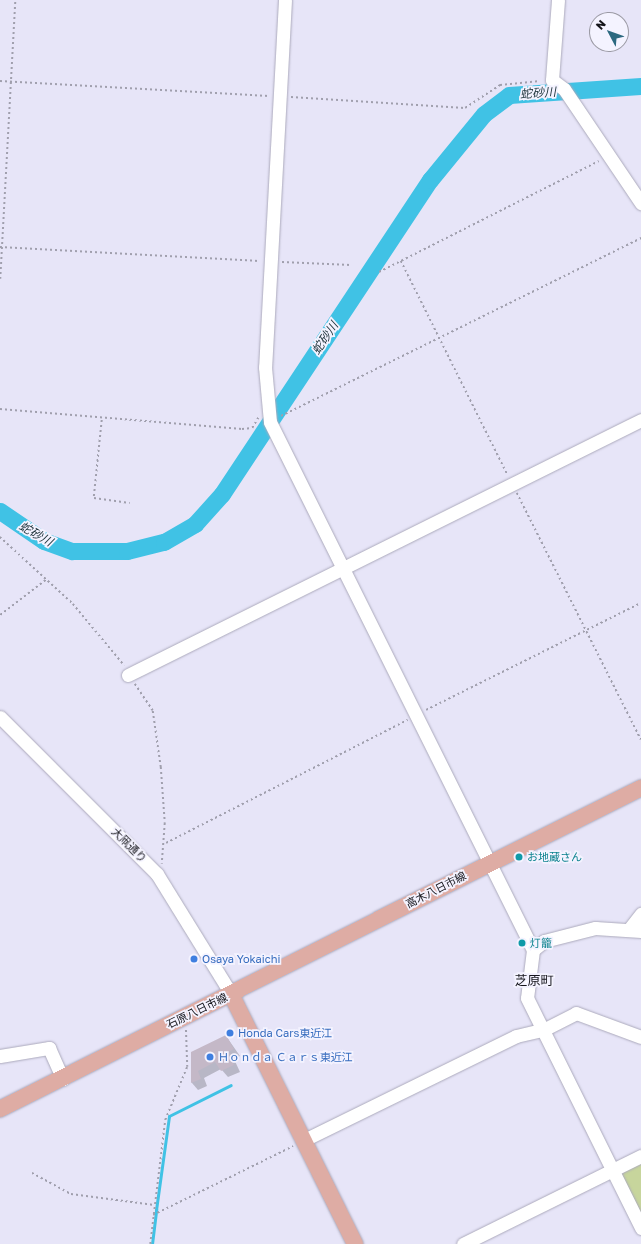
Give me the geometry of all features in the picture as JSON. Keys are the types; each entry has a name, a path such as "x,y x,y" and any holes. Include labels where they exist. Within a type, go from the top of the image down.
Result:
{"main road":[{"name":"高木八日市線","path":"231,994 641,788"},
{"name":"石原八日市線","path":"0,1109 63,1079 231,994 355,1244"}],"street":[{"path":"285,0 272,261 265,367 267,403 270,422 281,450 415,715 488,864 533,950 527,998 641,1228"},
{"path":"558,0 552,80 568,95 641,203"},
{"path":"128,675 513,486 641,420"},
{"name":"大凧通り","path":"0,717 157,874 231,994"},
{"path":"533,950 544,941 595,928 636,929 641,914"},
{"path":"304,1140 516,1036 543,1030 576,1013 641,1037"},
{"path":"0,1056 49,1048 63,1079"},
{"path":"463,1244 641,1156"}],"path":[{"path":"0,279 15,0"},
{"path":"0,81 465,108 500,85 552,80"},
{"path":"380,272 609,156"},
{"path":"270,422 641,238"},
{"path":"1,247 351,265"},
{"path":"401,261 641,740"},
{"path":"0,409 102,420 242,429 252,428 261,406 267,403"},
{"path":"102,420 94,498 130,503"},
{"path":"0,537 47,579 96,628 153,711 161,767 166,842 157,874"},
{"path":"0,615 47,579"},
{"path":"166,842 415,715 641,603"},
{"path":"150,1244 165,1120 187,1067 185,1016"},
{"path":"153,1214 304,1140"},
{"path":"32,1173 71,1194 154,1206"}],"green space":[{"path":"641,1160 641,1222 617,1175"}],"building":[{"name":"Ｈｏｎｄａ Ｃａｒｓ東近江","path":"226,1035 234,1049 228,1052 234,1065 221,1071 215,1062 198,1071 201,1079 191,1083 191,1052"}],"waterway":[{"name":"蛇砂川","path":"0,511 44,541 72,551 127,551 164,542 195,524 222,494 430,180 484,114 509,95 641,86"},
{"path":"156,1210 169,1116 231,1085"},
{"path":"152,1244 156,1209"}],"place":[{"name":"お地蔵さん","path":"519,857"},
{"name":"灯籠","path":"522,943"},
{"name":"Osaya Yokaichi","path":"194,959"},
{"name":"Honda Cars東近江","path":"230,1033"},
{"name":"Ｈｏｎｄａ Ｃａｒｓ東近江","path":"210,1057"}],"district":[{"name":"芝原町","path":"534,980"}]}
